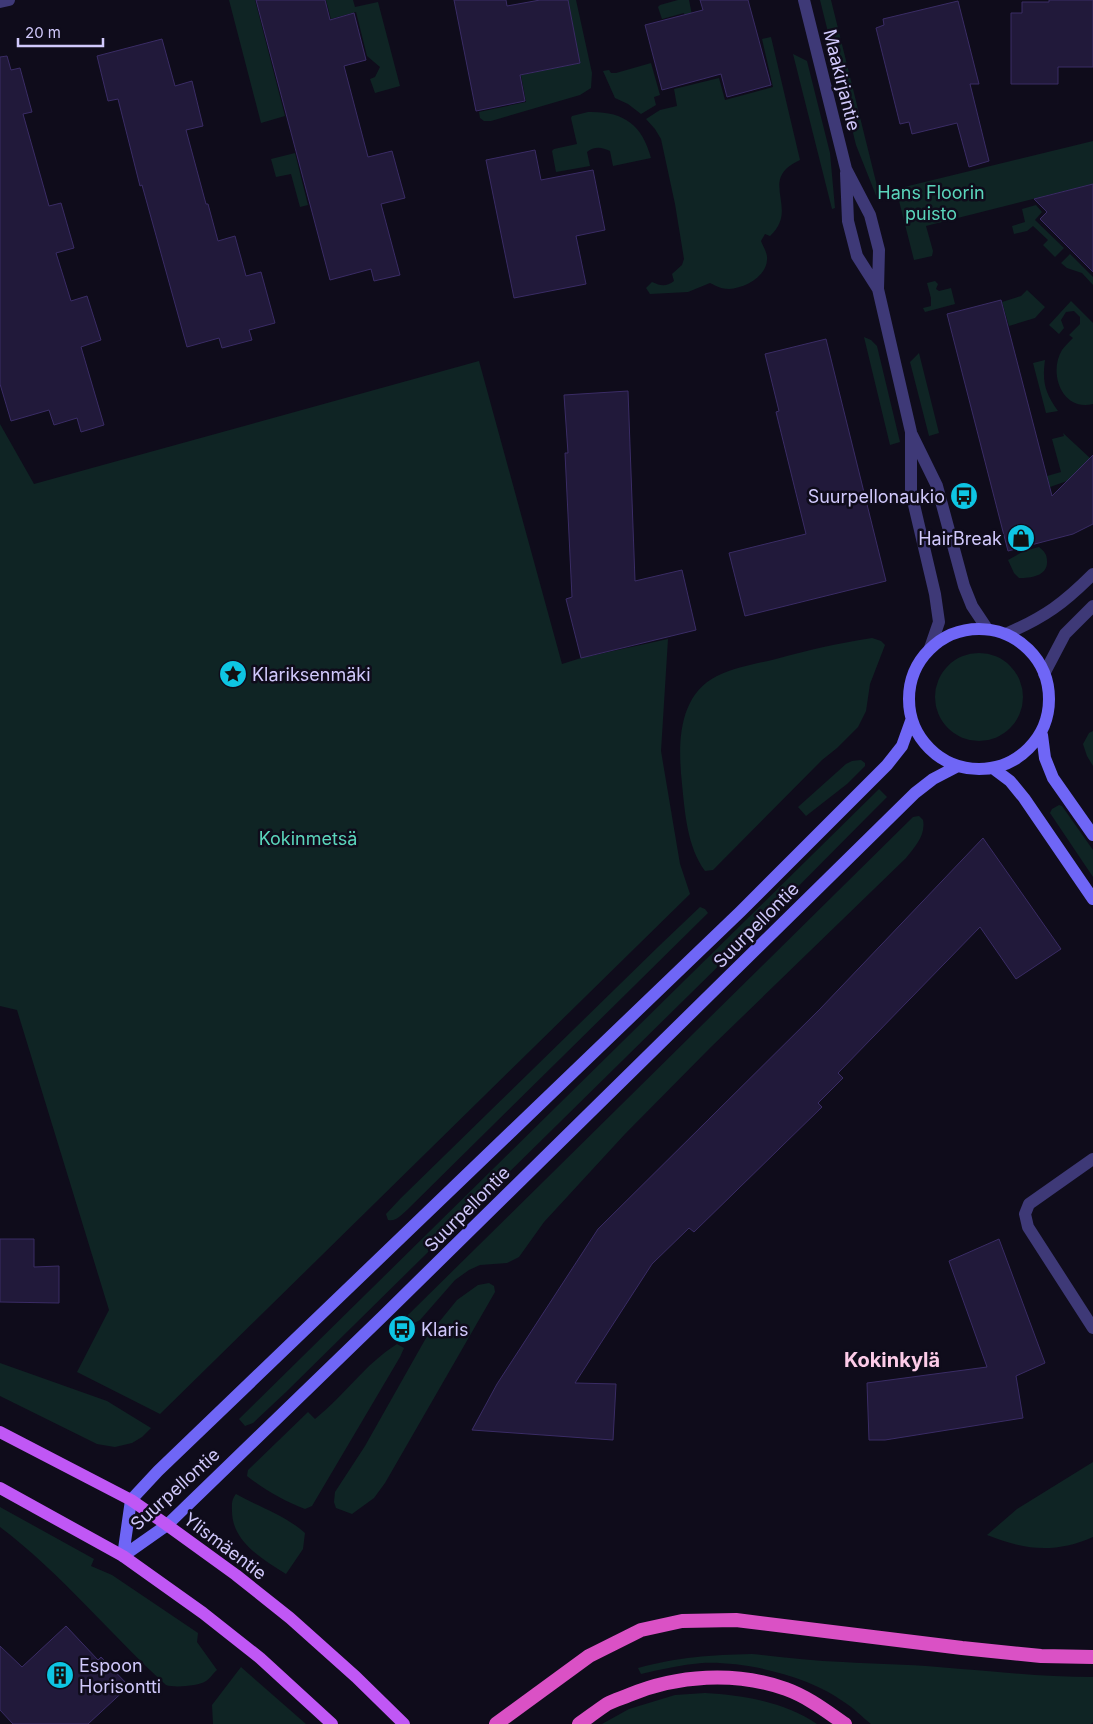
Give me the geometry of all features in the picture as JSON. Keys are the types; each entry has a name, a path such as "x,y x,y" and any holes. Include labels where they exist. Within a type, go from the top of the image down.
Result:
{"highway":[{"path":"496,1724 589,1656 641,1630 682,1621 736,1620 1041,1656 1093,1656"},
{"path":"579,1724 608,1703 648,1687 682,1679 714,1678 748,1680 786,1689 818,1704 845,1724"}],"main road":[{"path":"986,627 1008,633 1027,649 1044,674 1049,695 1048,715 1042,735 1028,752 994,769 958,766 938,757 923,743 911,721 908,700 911,682 918,663 930,648 950,634 969,628 986,627"},
{"name":"Suurpellontie","path":"123,1556 131,1500 158,1471 740,912 887,765 902,746 911,721"},
{"path":"1042,735 1045,758 1053,778 1093,835"},
{"name":"Suurpellontie","path":"123,1556 167,1525 383,1316 915,793 934,779 958,766"},
{"path":"994,769 1010,781 1024,798 1093,899"},
{"name":"Ylismäentie","path":"0,1432 131,1500 167,1525 236,1575 290,1618 356,1677 404,1724"},
{"path":"0,1488 123,1556 260,1658 332,1724"}],"street":[{"path":"0,2 9,0"},
{"name":"Maakirjantie","path":"804,0 846,169 848,221 857,256 878,288"},
{"name":"Maakirjantie","path":"846,169 870,215 879,250 878,288 911,432 911,492 935,594 939,622 930,648"},
{"name":"Maakirjantie","path":"911,432 938,486 964,586 972,606 986,627"},
{"path":"1008,633 1050,612 1093,574"},
{"path":"1044,674 1065,634 1093,606"},
{"path":"1093,1159 1029,1204 1025,1214 1028,1227 1093,1328"}],"green space":[{"path":"229,0 255,0 285,116 261,123"},
{"path":"326,0 353,0 355,7 378,2 400,86 375,93 370,79 375,77 380,67 367,56 356,12 331,19"},
{"path":"568,0 576,0 592,73 591,88 580,95 491,121 484,121 480,118 479,112 526,102 521,75 580,63"},
{"path":"678,0 689,0 693,20 686,22 684,13 662,19 658,7"},
{"path":"820,0 831,0 879,194 877,198 856,145"},
{"path":"771,37 800,160 787,168 781,176 779,185 782,215 778,226 770,236 765,234 761,241 767,255 766,266 763,272 753,280 735,288 724,288 710,283 688,292 650,294 646,288 652,282 663,285 674,281 672,274 682,265 684,259 675,204 661,139 646,119 660,110 677,106 674,89 719,78 725,100 773,87 762,39"},
{"path":"793,54 807,61 830,153 835,208 832,209"},
{"path":"651,63 660,95 654,97 656,105 641,114 628,104 615,98 603,71 609,70 611,73 616,73"},
{"path":"588,112 611,114 629,122 642,136 651,158 613,166 610,151 595,148 587,152 590,166 556,172 552,151 577,144 571,118 572,116"},
{"name":"Hans Floorin puisto","path":"1093,141 1093,184 926,226 933,251 932,256 914,260 896,189"},
{"path":"295,153 308,205 300,207 291,174 276,177 271,159"},
{"path":"1036,205 1042,212 1035,220 1064,248 1055,257 1043,245 1048,240 1033,226 1027,231 1014,234 1012,226 1025,222 1022,209"},
{"path":"1070,254 1093,277 1093,285 1082,273 1067,268 1061,263"},
{"path":"935,281 938,284 936,289 939,291 951,288 955,304 925,312 923,308 931,306 927,283"},
{"path":"1027,290 1045,307 1035,318 1009,326 1002,302 1021,296"},
{"path":"1071,301 1093,323 1093,404 1082,405 1073,402 1061,389 1057,379 1058,359 1062,350 1073,338 1069,335 1080,324 1080,317 1074,311 1066,312 1061,320 1064,328 1059,334 1049,325"},
{"path":"864,337 871,340 877,346 900,442 890,445"},
{"path":"919,353 939,433 929,436 910,362"},
{"path":"1045,360 1044,375 1046,387 1050,399 1058,411 1046,413 1033,363"},
{"name":"Kokinmetsä","path":"479,361 562,664 668,639 661,751 680,864 690,894 160,1414 77,1372 109,1310 17,1010 0,1006 0,424 34,484"},
{"path":"1063,433 1090,458 1067,481 1050,487 1047,476 1061,472 1052,439 1064,436"},
{"path":"1039,547 1046,556 1047,566 1045,570 1033,577 1019,578 1014,573 1008,560 1024,551"},
{"path":"872,638 881,641 885,645 870,684 866,711 858,727 822,760 713,870 705,871 694,851 688,829 684,806 680,754 683,723 687,709 694,696 704,685 717,676 731,670 812,650"},
{"path":"979,653 996,656 1004,660 1016,672 1020,680 1023,697 1020,714 1016,722 1004,734 996,738 979,741 962,738 954,734 942,722 938,714 935,697 938,680 942,672 954,660 962,656"},
{"path":"1093,731 1093,766 1083,744 1089,733"},
{"path":"861,760 865,763 865,766 847,784 806,816 798,807 846,764"},
{"path":"879,789 887,797 755,930 286,1392 253,1423 245,1426 239,1419"},
{"path":"1059,805 1062,806 1093,850 1093,877 1050,813 1052,809"},
{"path":"919,816 923,820 923,831 913,850 906,858 710,1048 625,1134 544,1222 519,1257 507,1263 480,1265 469,1270 455,1280 420,1320 414,1323 410,1322 407,1318 408,1315 913,817"},
{"path":"700,907 708,913 407,1210 396,1219 388,1220 386,1214 401,1198"},
{"path":"489,1283 494,1286 495,1292 385,1483 374,1498 352,1514 336,1508 334,1502 335,1492 365,1446 426,1338 457,1300 478,1285"},
{"path":"397,1344 404,1348 400,1357 312,1506 305,1509 268,1490 247,1476 248,1470 308,1412 315,1419 365,1370"},
{"path":"0,1363 107,1401 151,1428 132,1443 115,1447 97,1444 0,1396"},
{"path":"1093,1462 1093,1537 1065,1546 1040,1548 1014,1544 987,1535 1017,1509"},
{"path":"236,1494 280,1516 305,1533 303,1549 286,1574 259,1556 243,1541 238,1533 232,1512 233,1500"},
{"path":"0,1507 94,1559 91,1566 112,1575 198,1633 197,1642 217,1670 203,1683 180,1686 166,1685 44,1564 0,1527"},
{"path":"752,1654 820,1661 1093,1677 1093,1722 1091,1724 871,1724 830,1693 776,1672 719,1663 686,1665 641,1674 638,1668 695,1657"},
{"path":"241,1667 306,1724 213,1724 212,1705"},
{"path":"705,1693 749,1698 778,1705 805,1716 817,1724 602,1724 629,1709 675,1695"}],"building":[{"path":"256,0 325,0 330,20 354,13 366,60 344,66 368,157 392,151 405,198 381,204 400,275 374,281 371,269 330,280"},
{"path":"454,0 506,0 507,6 540,0 568,0 580,63 520,75 525,101 476,111"},
{"path":"700,0 748,0 771,85 727,97 721,74 662,90 645,25 703,10"},
{"path":"1049,0 1093,0 1093,67 1058,67 1058,84 1011,84 1011,13 1022,13 1022,2 1049,2"},
{"path":"958,1 979,84 970,84 989,161 969,167 957,123 912,134 909,122 900,124 876,28 884,25 883,19"},
{"path":"162,39 175,86 192,81 203,126 186,130 218,241 235,236 246,276 261,272 275,323 249,330 252,340 222,348 219,338 187,347 142,185 140,186 118,99 108,101 97,56"},
{"path":"7,56 11,70 20,68 32,112 23,114 49,206 61,203 74,248 56,253 71,301 87,296 101,340 81,347 104,425 81,432 77,418 54,425 49,410 11,421 0,384 0,57"},
{"path":"535,150 541,180 593,170 605,230 576,236 586,284 514,298 486,160"},
{"path":"1093,184 1093,272 1040,219 1047,212 1034,199"},
{"path":"1001,300 1052,496 1093,455 1093,524 1073,534 1008,551 947,314"},
{"path":"826,339 886,581 745,616 729,553 806,534 776,412 779,411 765,354"},
{"path":"628,391 635,581 682,570 696,630 581,658 566,599 572,597 565,453 568,453 564,395"},
{"path":"983,838 1061,949 1016,979 980,927 838,1073 843,1078 818,1103 822,1107 694,1232 689,1228 652,1264 575,1383 616,1384 613,1440 472,1430 497,1384 598,1229 820,1009"},
{"path":"0,1239 34,1239 34,1267 59,1266 59,1303 0,1302"},
{"path":"999,1239 1045,1363 1016,1376 1023,1418 885,1440 869,1440 867,1383 987,1367 949,1261"},
{"name":"Espoon Horisontti","path":"66,1626 98,1660 101,1657 129,1686 88,1724 13,1724 0,1710 0,1646 22,1667"}],"place":[{"name":"Suurpellonaukio","path":"964,496"},
{"name":"HairBreak","path":"1021,538"},
{"name":"Klariksenmäki","path":"233,674"},
{"name":"Klaris","path":"402,1329"},
{"name":"Espoon Horisontti","path":"60,1675"}],"district":[{"name":"Kokinkylä","path":"892,1360"}]}
